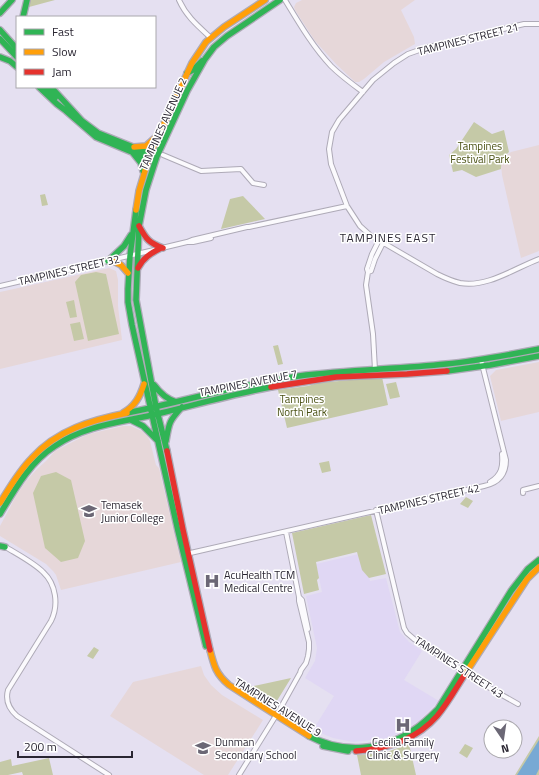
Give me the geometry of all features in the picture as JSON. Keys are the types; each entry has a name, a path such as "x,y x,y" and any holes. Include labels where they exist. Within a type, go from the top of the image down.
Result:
{"main road":[{"path":"2,11 12,0"},
{"path":"23,16 27,0"},
{"name":"TAMPINES AVENUE 2","path":"151,412 128,302 128,274 130,256 138,198 143,175 149,156 192,63 211,38 224,27 265,0"},
{"name":"TAMPINES AVENUE 2","path":"157,410 136,300 139,226 146,190 184,96 205,58 226,36 280,0"},
{"path":"0,30 16,48"},
{"path":"0,39 16,56"},
{"path":"0,57 16,65"},
{"path":"188,73 205,58"},
{"path":"40,88 96,137 158,158"},
{"path":"46,88 68,113"},
{"path":"51,88 82,121 98,133 131,149 141,164 143,175"},
{"path":"131,149 146,146 158,136"},
{"path":"139,226 144,236 150,243 162,248"},
{"path":"110,260 125,246 133,232"},
{"path":"136,271 144,258 162,248"},
{"path":"110,260 119,262 128,274"},
{"name":"TAMPINES AVENUE 7","path":"157,410 182,407 262,389 327,378 481,360 539,349"},
{"name":"TAMPINES AVENUE 7","path":"0,514 30,469 53,446 81,432 129,419 177,402 237,387 284,378 323,373 447,371 483,367 539,356"},
{"path":"152,383 168,400 177,402"},
{"path":"119,415 135,406 144,384"},
{"path":"166,444 169,424 172,418 182,407"},
{"name":"TAMPINES AVENUE 9","path":"157,410 166,444 187,554"},
{"name":"TAMPINES AVENUE 7","path":"0,503 22,469 44,445 56,437 69,430 94,421 119,415 151,412"},
{"name":"TAMPINES AVENUE 9","path":"151,412 214,666 222,679 229,685 317,744 328,748 353,751 381,749 409,738 428,725 442,710 511,591 528,569 539,560"},
{"path":"129,419 137,421 143,425 158,442"},
{"name":"TAMPINES AVENUE 9","path":"464,671 516,595 539,567"}],"street":[{"path":"180,0 185,11 193,22 211,38"},
{"path":"285,0 314,45 327,61 362,92"},
{"name":"TAMPINES STREET 21","path":"539,24 524,24 425,48 408,54 377,77 362,92 339,120 332,132 329,156 347,206 360,226 381,241 437,274 461,283 472,284 488,281 539,259"},
{"path":"158,158 201,171 241,169 253,183 264,185"},
{"name":"TAMPINES STREET 32","path":"0,286 192,240 347,206"},
{"path":"375,372 373,334 366,285 368,272 371,270 381,241"},
{"name":"TAMPINES STREET 42","path":"187,554 489,485 496,482 503,473 506,464 481,360"},
{"name":"TAMPINES STREET 43","path":"376,510 404,628 407,633 464,671 518,704"},
{"path":"239,775 300,673 303,672 308,665 312,650 302,600 299,597 286,532"},
{"path":"2,545 44,572 53,586 56,604 51,621 8,690 7,699 9,707 17,716 110,775"}],"shaded area":[{"path":"302,0 415,0 401,10 414,37 415,44 384,62 364,79 359,82 355,82 315,41 294,7 296,3"},
{"path":"539,145 539,251 521,258 501,165 504,157 511,152"},
{"path":"109,268 116,271 118,280 118,306 122,340 0,369 0,292"},
{"path":"539,362 539,412 501,421 490,376 496,370"},
{"name":"Temasek Junior College","path":"123,426 131,426 142,431 150,441 156,465 159,468 181,562 61,590 56,575 53,571 46,564 0,536 0,526 26,481 55,451 84,436"},
{"path":"363,553 370,581 386,578 400,632 409,642 422,651 404,680 439,701 418,722 389,738 353,742 333,738 313,730 334,696 305,678 315,661 317,648 306,596 322,592 316,564"},
{"name":"Dunman Secondary School","path":"201,666 204,675 211,685 222,695 263,720 228,775 204,775 110,716 133,682"}],"green space":[{"path":"30,0 55,0 29,7"},
{"name":"Tampines Festival Park","path":"474,122 492,134 504,130 509,152 503,159 501,169 476,177 462,170 453,172 449,155 456,149"},
{"path":"45,194 48,205 42,206 40,195"},
{"path":"243,196 265,219 221,229 230,199"},
{"path":"96,272 106,274 119,334 88,341 75,282 81,275"},
{"path":"74,300 77,317 70,318 66,302"},
{"path":"80,322 84,339 74,341 70,324"},
{"path":"278,345 283,364 278,365 273,346"},
{"name":"Tampines North Park","path":"382,377 388,405 287,428 278,390 308,386 318,383"},
{"path":"396,382 400,397 390,399 386,384"},
{"path":"329,461 331,471 322,473 319,463"},
{"path":"56,472 71,480 85,541 78,558 61,562 45,548 33,493 41,476"},
{"path":"466,497 473,501 468,508 460,504"},
{"path":"371,515 386,574 369,578 362,570 357,552 316,562 319,578 317,580 319,590 304,594 292,533"},
{"path":"94,647 99,650 93,659 87,656"},
{"path":"291,678 275,704 249,687"},
{"path":"539,736 539,775 515,775"},
{"path":"409,744 416,775 361,775 357,755 384,753"},
{"path":"465,744 473,748 467,758 459,753"},
{"path":"49,758 53,775 23,775 22,772 0,775 0,762 11,759 12,766"}],"water":[{"path":"539,740 539,769 536,775 517,775"}],"traffic: fast":[{"path":"0,13 12,0"},
{"path":"23,16 27,0"},
{"path":"167,451 156,407 136,300 139,226 146,190 157,156 187,91 205,59 214,47 227,36 280,0"},
{"path":"0,30 16,48"},
{"path":"0,39 16,56"},
{"path":"0,57 10,61 16,66"},
{"path":"187,73 193,70 202,61"},
{"path":"40,88 69,113"},
{"path":"46,88 55,98"},
{"path":"52,88 82,121 98,133 153,155"},
{"path":"66,111 96,137 151,160"},
{"path":"133,153 141,163 143,171"},
{"path":"136,210 130,256 128,302 178,531 206,646"},
{"path":"108,261 124,246 131,235"},
{"path":"127,413 277,379 336,372 458,363 539,349"},
{"path":"447,371 539,356"},
{"path":"154,385 169,399 176,402"},
{"path":"0,514 17,486 38,460 46,452 67,439 93,428 271,387"},
{"path":"166,441 170,422 182,407"},
{"path":"131,420 143,426 158,441"},
{"path":"0,546 5,547"},
{"path":"309,736 335,746 363,748 390,742 421,725 438,709 511,591 528,569 539,560"},
{"path":"323,746 348,751"}],"traffic: slow":[{"path":"136,210 139,191 150,154 192,63 206,42 224,27 265,0"},
{"path":"134,147 146,146 156,137"},
{"path":"111,260 121,265 128,273"},
{"path":"123,413 136,401 144,384"},
{"path":"0,503 27,463 52,440 64,433 88,423 127,413"},
{"path":"465,674 527,579 539,567"},
{"path":"210,650 216,669 229,685 309,736"}],"traffic: jam":[{"path":"139,226 148,240 163,248"},
{"path":"138,268 142,261 161,248"},
{"path":"271,387 336,377 447,371"},
{"path":"167,451 210,650"},
{"path":"356,751 379,748 400,742 420,731 441,711 465,674"}],"place":[{"name":"Temasek Junior College","path":"89,511"},
{"name":"AcuHealth TCM Medical Centre","path":"212,581"},
{"name":"Cecilia Family Clinic & Surgery","path":"403,725"},
{"name":"Dunman Secondary School","path":"203,748"}],"district":[{"name":"TAMPINES EAST","path":"388,238"}]}
